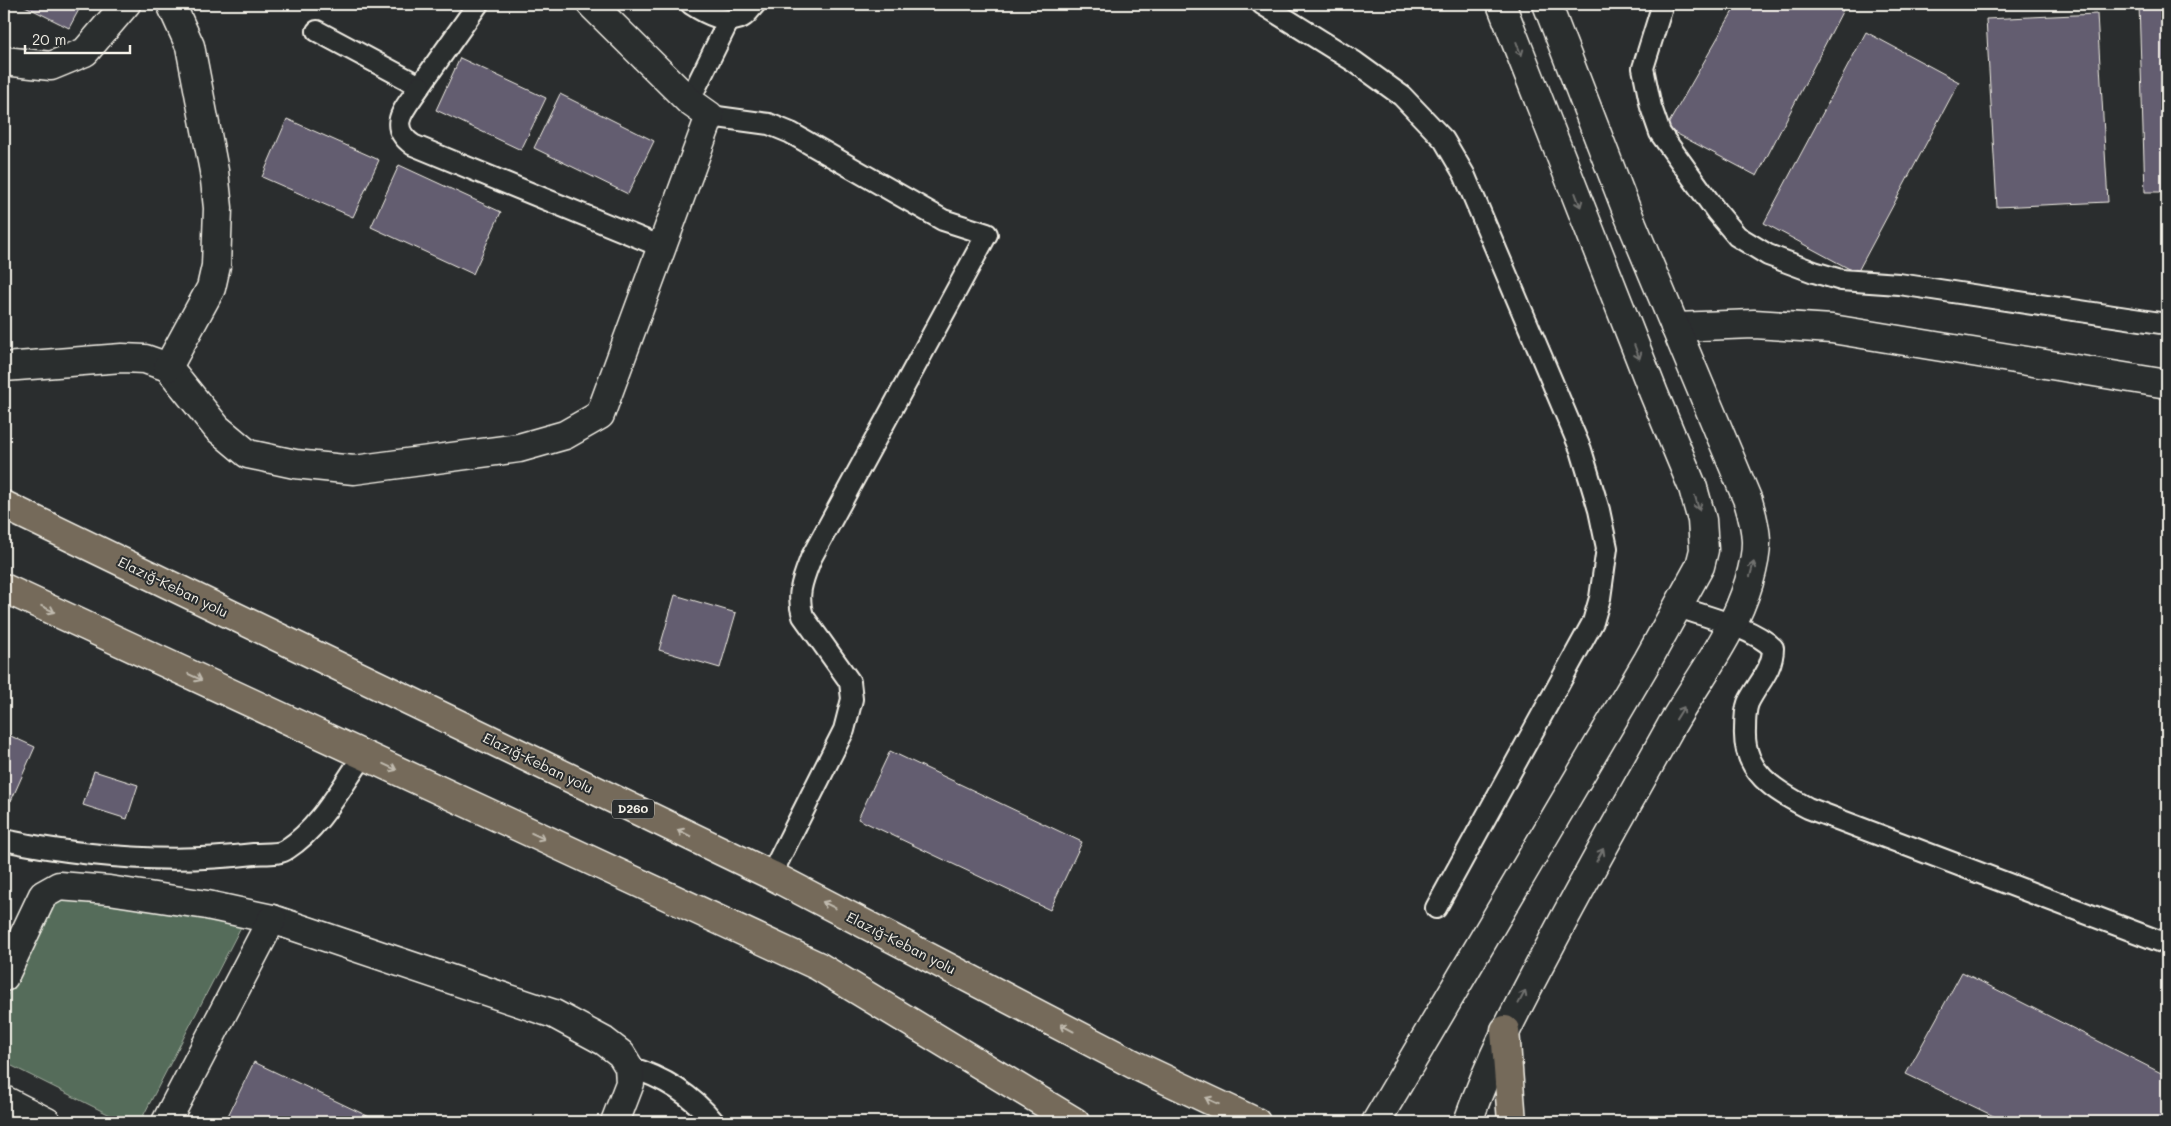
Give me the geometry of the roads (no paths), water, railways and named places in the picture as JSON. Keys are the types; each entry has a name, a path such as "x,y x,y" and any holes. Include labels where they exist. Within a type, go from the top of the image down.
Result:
{"highway":[{"name":"Elazığ-Keban yolu","path":"4,505 771,875 1137,1066 1256,1122"},
{"path":"4,588 818,966 1075,1122"},
{"path":"1505,1030 1512,1122"}],"street":[{"path":"4,61 50,66 84,52 126,4"},
{"path":"168,367 211,288 216,266 218,208 214,171 190,46 171,4"},
{"path":"4,367 145,358 168,367 217,428 248,454 285,462 354,470 519,448 565,434 600,415 662,247 700,109 591,4"},
{"path":"1376,1122 1678,607 1700,566 1704,550 1702,520 1693,488 1654,394 1501,4"},
{"path":"1468,1122 1505,1030 1583,884 1672,725 1716,654 1738,612 1753,566 1757,529 1748,501 1628,214 1546,4"},
{"path":"1675,327 1754,324 1832,329 2167,384"},
{"path":"4,977 43,895 59,886 110,890 208,905 272,919 554,1014 610,1046 621,1054 629,1067 630,1083 615,1122"},
{"path":"166,1122 272,919"},
{"path":"4,1100 47,1122"}],"lane":[{"path":"478,4 420,86 400,118 398,129 404,138 413,145 662,247"},
{"path":"690,4 702,12 729,20 742,18 755,4"},
{"path":"1262,4 1355,62 1402,96 1444,140 1464,174 1581,450 1599,510 1607,548 1600,598 1593,622 1436,908"},
{"path":"1660,4 1658,19 1643,68 1654,116 1660,133 1716,211 1737,236 1768,255 1841,280 1898,284 2167,324"},
{"path":"729,20 700,109 769,124 791,133 943,220 987,234 810,558 800,588 799,603 803,616 850,682 852,699 844,730 771,875"},
{"path":"317,31 420,86"},
{"path":"1678,607 1731,625 1766,640 1773,648 1773,659 1768,671 1748,704 1744,744 1754,768 1767,783 1784,796 1808,808 2167,944"},
{"path":"4,840 93,854 147,858 215,859 286,851 317,823 364,755"},
{"path":"629,1067 645,1072 681,1090 701,1106 714,1122"}]}
